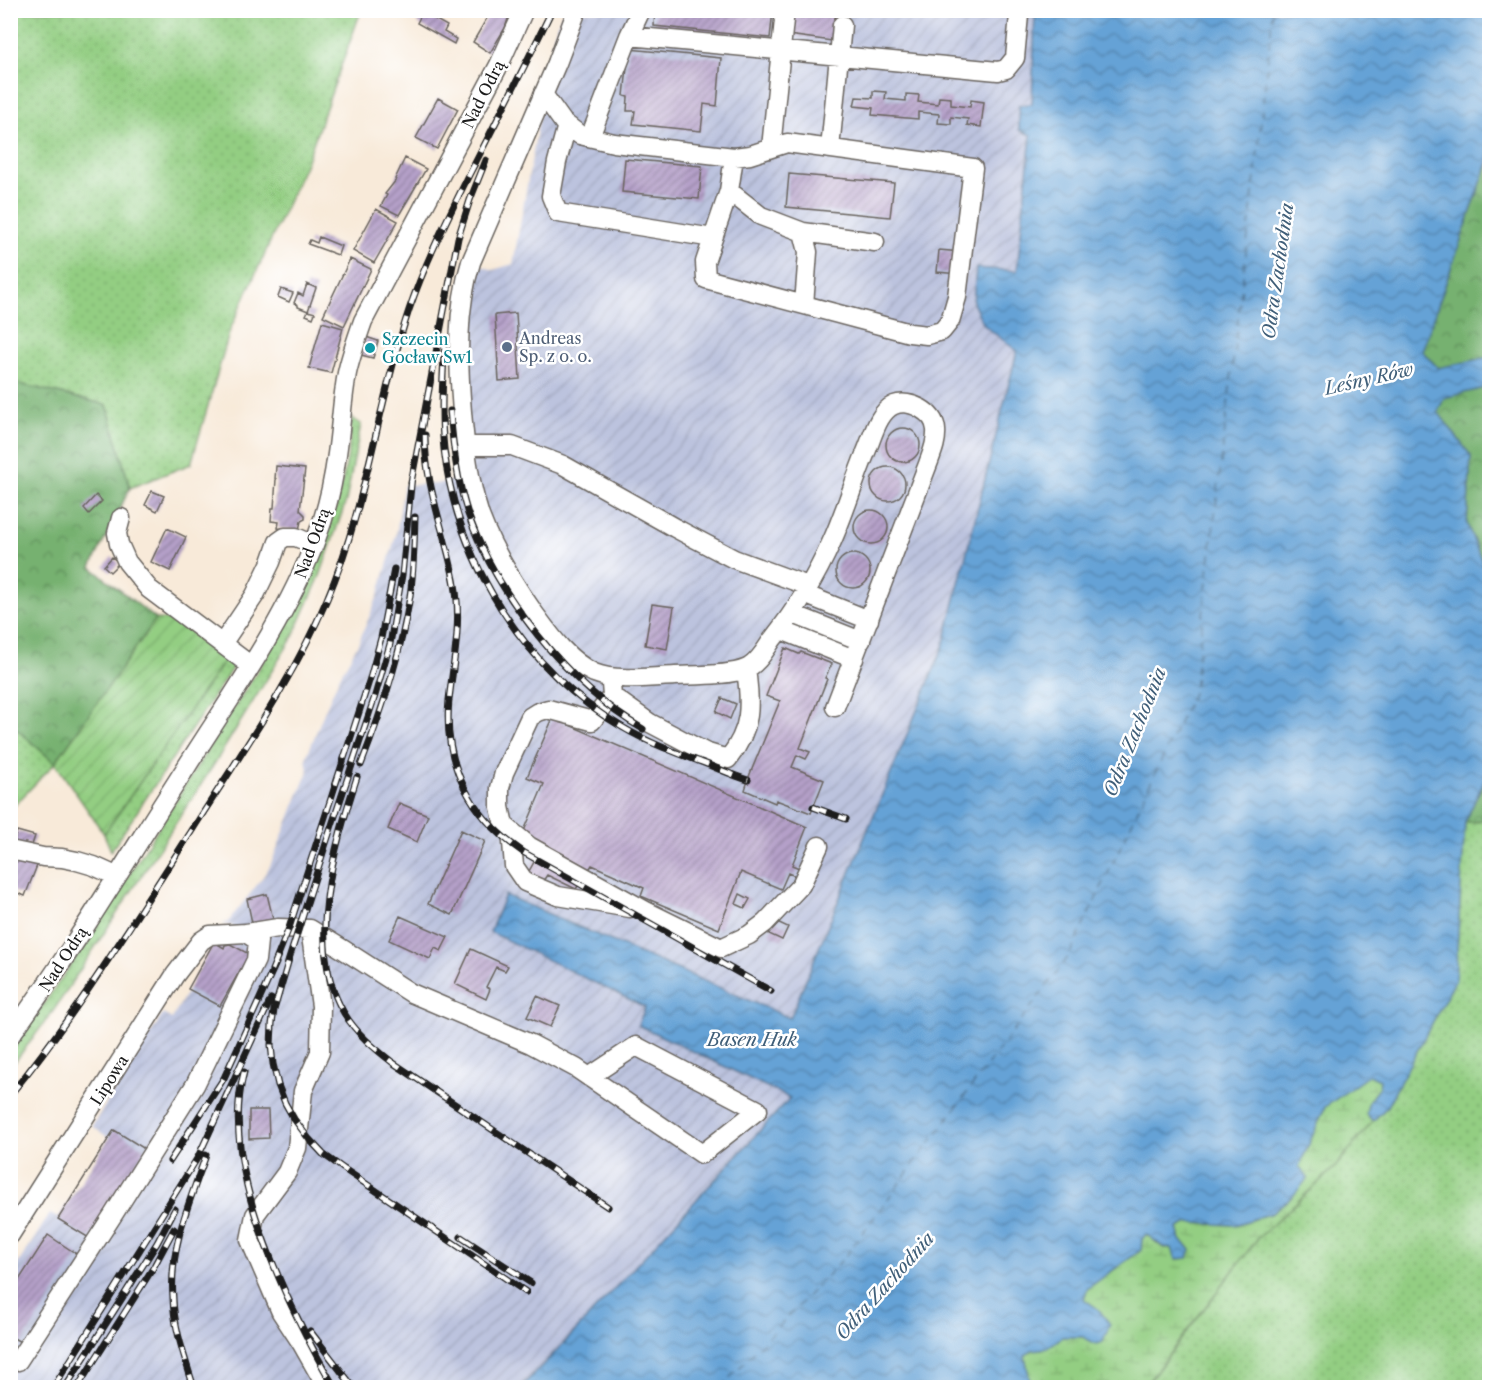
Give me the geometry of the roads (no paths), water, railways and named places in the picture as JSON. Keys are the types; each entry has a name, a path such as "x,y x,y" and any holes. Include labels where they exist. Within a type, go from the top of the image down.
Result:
{"street":[{"name":"Nad Odrą","path":"10,1036 58,967 116,876 250,665 296,586 323,521 338,453 347,374 359,332 499,65 524,10"},
{"path":"577,10 557,63 471,262 460,315 460,388 465,446 469,473 488,536 513,581 538,619 560,646 576,661 597,674 610,677 700,675 746,669 757,661 793,614 820,566 833,539 883,412 896,404 909,404 921,408 931,417 936,427 935,442 835,707"},
{"path":"590,137 641,10"},
{"path":"771,148 785,10"},
{"path":"629,36 998,71 1006,69 1015,58 1019,15"},
{"path":"830,149 842,25"},
{"path":"543,94 563,122 580,135 614,143 734,157 787,143 973,168 957,297 950,321 942,331 927,335 910,333 706,279 705,262 729,191 734,157"},
{"path":"567,125 550,196 558,213 713,238"},
{"path":"729,191 761,216 803,232 875,242"},
{"path":"803,232 808,252 804,305"},
{"path":"465,446 512,446 563,465 734,560 806,590 869,620"},
{"path":"121,519 117,533 119,544 127,562 149,589 250,665"},
{"path":"222,644 255,595 278,542 285,537 296,537 314,545"},
{"path":"793,614 861,641"},
{"path":"781,630 854,659"},
{"path":"612,696 650,723 705,752 728,759 736,749 746,726 750,699 746,669"},
{"path":"610,677 612,696 592,721 548,709 530,717 504,773 500,788 500,807 504,825 529,846 646,911 721,948 749,935 765,923 801,885 819,846"},
{"path":"511,831 514,866 525,882 558,896 646,911"},
{"path":"10,850 77,861 116,876"},
{"path":"246,933 278,928 310,929 411,993 531,1044 576,1068 589,1077 702,1154 758,1110 636,1046 589,1077"},
{"path":"310,929 321,1006 320,1052 303,1091 297,1148 287,1172 255,1215 250,1240 281,1312 327,1388"},
{"path":"18,1361 195,1085 256,960 258,941 246,933"},
{"name":"Lipowa","path":"10,1234 175,975 201,941 210,935 246,933"}],"water":[{"path":"1035,11 1489,11 1489,160 1422,351 1438,368 1489,357 1489,387 1444,398 1438,412 1471,456 1467,524 1489,579 1489,770 1465,822 1455,981 1386,1108 1373,1121 1366,1114 1369,1101 1379,1087 1380,1080 1369,1075 1325,1107 1299,1167 1308,1178 1293,1196 1272,1213 1235,1225 1188,1223 1178,1228 1181,1240 1191,1249 1188,1258 1176,1259 1172,1248 1163,1247 1146,1234 1142,1239 1141,1250 1087,1289 1084,1299 1098,1309 1110,1324 1103,1342 1096,1344 1083,1337 1062,1337 1047,1348 1032,1350 1025,1356 1031,1387 521,1387 790,1098 638,1025 645,1007 490,932 505,895 790,1018 943,647 1017,351 984,325 973,303 976,268 1017,271 1031,135 1019,130 1019,105 1032,104"}],"railway":[{"path":"10,1095 82,999 126,932 264,718 313,630 341,564 352,528 388,382 415,293 453,208 552,10"},
{"path":"411,483 458,238 486,160"},
{"path":"445,339 442,421 451,491 480,571 501,609 526,644 555,675 587,703 641,737 748,780"},
{"path":"450,411 456,463 464,501 481,544 497,575 516,606 562,664 615,711 643,729"},
{"path":"425,435 429,475 456,591 458,618 448,723 451,746 456,767 475,805 504,838 523,852 771,991"},
{"path":"412,476 402,575 390,644 274,1010 271,1045 273,1064 285,1103 294,1119 323,1154 526,1292"},
{"path":"361,765 390,682 406,617 412,576 415,517"},
{"path":"272,970 289,928 371,675 381,638 394,569"},
{"path":"357,777 333,864 327,896 325,927 326,958 332,987 344,1013 360,1034 392,1062 608,1207"},
{"path":"813,807 846,819"},
{"path":"170,1161 224,1078 276,963"},
{"path":"53,1388 198,1157 271,999"},
{"path":"244,1072 239,1100 238,1128 241,1157 255,1214 286,1294 335,1388"},
{"path":"194,1388 175,1321 173,1279 177,1243 206,1155"},
{"path":"65,1388 157,1243 175,1209"},
{"path":"77,1388 153,1268 174,1229"},
{"path":"461,1237 531,1283"},
{"path":"310,1331 354,1388"}],"place":[{"name":"Andreas Sp. z o. o.","path":"507,347"},
{"name":"Szczecin Gocław Sw1","path":"370,348"}],"water label":[{"name":"Odra Zachodnia","path":"1278,271"},
{"name":"Leśny Rów","path":"1369,379"},
{"name":"Odra Zachodnia","path":"1135,732"},
{"name":"Basen Huk","path":"752,1040"},
{"name":"Odra Zachodnia","path":"885,1286"}]}
